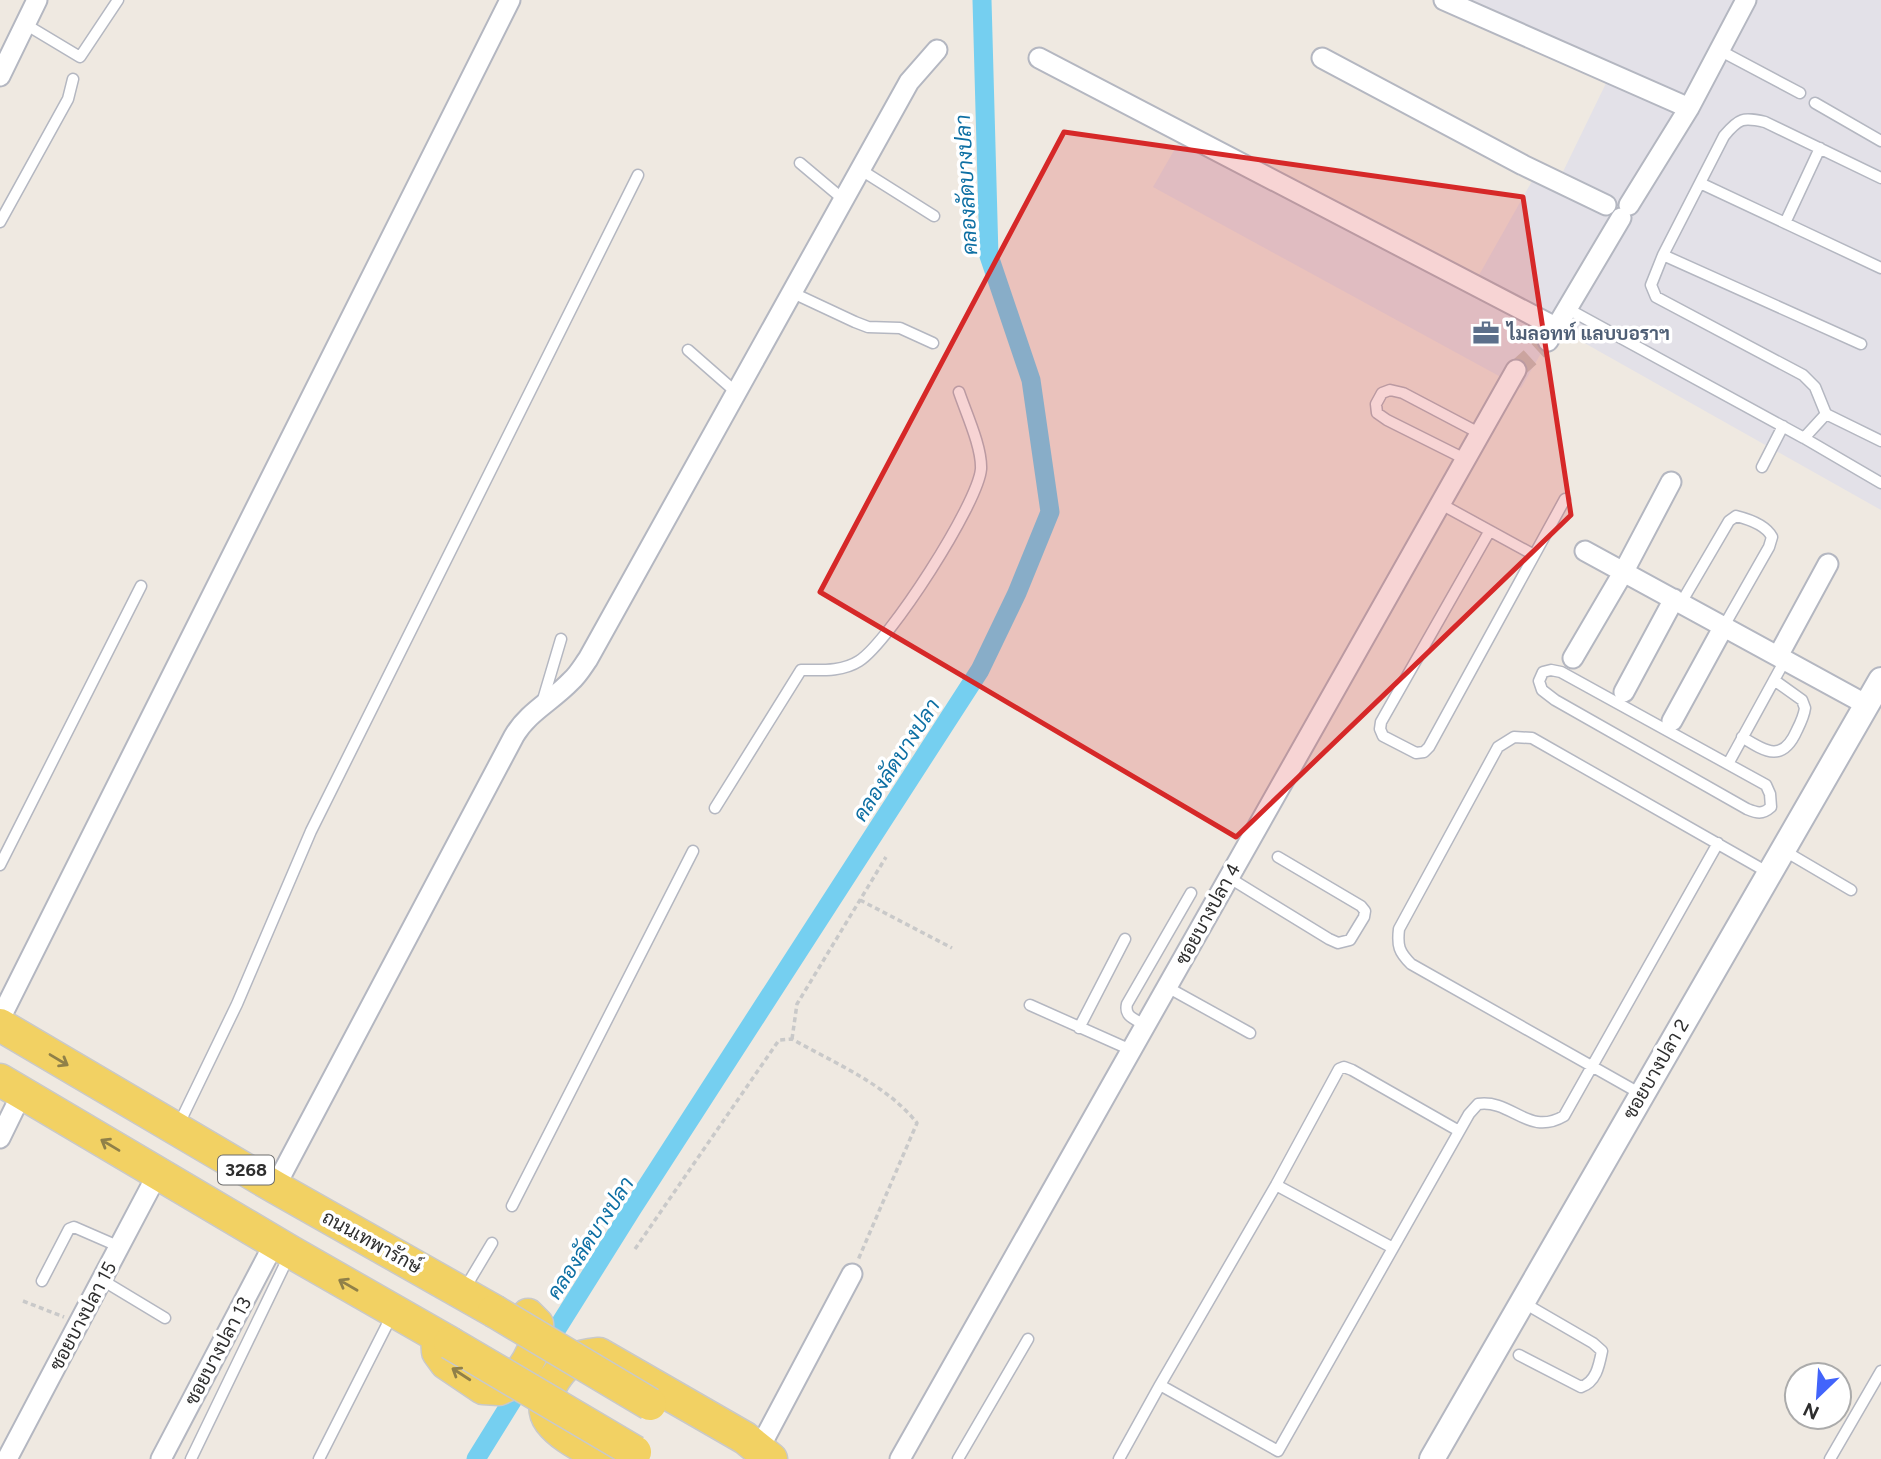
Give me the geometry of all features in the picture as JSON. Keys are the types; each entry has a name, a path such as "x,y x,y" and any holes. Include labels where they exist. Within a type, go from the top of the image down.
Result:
{"main road":[{"name":"ถนนเทพารักษ์","path":"0,1025 650,1404 758,1456"},
{"name":"3268","path":"11,1087 641,1456"},
{"path":"444,1339 438,1352 456,1372 483,1388 499,1389 514,1382 538,1341 537,1324 527,1314 501,1300 493,1298 478,1302"},
{"path":"604,1459 558,1429 547,1418 546,1405 554,1378 574,1359 586,1355 599,1354 744,1438 758,1456"}],"street":[{"path":"0,76 37,0"},
{"path":"0,1020 510,0"},
{"path":"1444,0 1689,108"},
{"path":"1039,58 1553,334 1689,108 1746,0"},
{"path":"275,1187 522,723 573,680 588,659 909,82 936,50"},
{"path":"1322,58 1523,165 1606,205"},
{"name":"ซอยบางปลา 4","path":"900,1459 1516,370"},
{"path":"1573,659 1671,482"},
{"path":"1585,551 1781,658 1877,689"},
{"path":"1781,658 1828,564"},
{"path":"1624,692 1678,601"},
{"path":"1672,721 1724,626"},
{"name":"ซอยบางปลา 2","path":"1432,1459 1877,689"},
{"path":"0,1139 11,1087"},
{"name":"ซอยบางปลา 15","path":"7,1459 158,1174"},
{"name":"ซอยบางปลา 13","path":"161,1459 283,1247"},
{"path":"758,1456 852,1275"}],"lane":[{"path":"25,24 80,57 118,0"},
{"path":"1719,50 1800,93"},
{"path":"0,222 68,99 73,79"},
{"path":"1815,103 1881,141"},
{"path":"1881,178 1765,122 1749,118 1737,121 1724,136 1663,255 1651,285 1656,297 1803,375 1815,387 1826,414 1881,441"},
{"path":"1785,223 1820,148"},
{"path":"800,163 844,200"},
{"path":"861,170 934,216"},
{"path":"177,1129 237,1004 311,831 638,175"},
{"path":"1700,183 1881,268"},
{"path":"1663,255 1861,344"},
{"path":"793,293 868,327 900,328 933,343"},
{"path":"1568,309 1783,426 1881,483"},
{"path":"688,350 737,394"},
{"path":"1465,458 1377,413 1376,404 1382,393 1390,390 1403,393 1479,433"},
{"path":"715,808 801,670 836,670 857,663 887,632 932,569 979,480 981,466 975,438 959,392"},
{"path":"1804,438 1826,414"},
{"path":"1762,467 1783,426"},
{"path":"1489,532 1381,722 1383,736 1416,753 1424,752 1429,747 1564,499"},
{"path":"1439,503 1534,555"},
{"path":"1678,601 1729,521 1736,516 1746,518 1769,530 1772,537 1769,547 1724,626"},
{"path":"0,865 4,847 141,586"},
{"path":"541,707 561,639"},
{"path":"1728,764 1774,680 1781,658"},
{"path":"1544,672 1561,672 1728,764 1766,785 1771,807 1765,813 1747,809 1555,700 1542,690 1539,681 1544,672"},
{"path":"1742,737 1771,752 1782,751 1791,744 1805,708 1801,700 1774,680"},
{"path":"1642,1094 1411,964 1401,954 1397,943 1399,929 1498,747 1514,737 1532,738 1769,873"},
{"path":"1160,1385 1276,1455 1459,1131 1478,1104 1497,1105 1535,1123 1552,1123 1564,1116 1717,843"},
{"path":"1783,850 1851,890"},
{"path":"512,1206 693,851"},
{"path":"1228,877 1329,939 1338,943 1350,940 1364,917 1365,911 1361,906 1278,857"},
{"path":"1146,1025 1128,1016 1127,1004 1191,893"},
{"path":"1079,1028 1125,939"},
{"path":"1167,987 1250,1033"},
{"path":"1030,1005 1131,1050"},
{"path":"1119,1459 1276,1185 1339,1069 1344,1067 1459,1131"},
{"path":"1276,1185 1393,1248"},
{"path":"42,1282 69,1229 74,1227 120,1247"},
{"path":"478,1302 492,1242"},
{"path":"191,1459 283,1247"},
{"path":"102,1280 165,1318"},
{"path":"1519,1355 1581,1387 1590,1384 1595,1377 1602,1351 1593,1343 1522,1302"},
{"path":"319,1459 394,1311"},
{"path":"958,1459 1028,1339"},
{"path":"1830,1459 1881,1371"}],"path":[{"path":"792,1039 797,1004 886,857"},
{"path":"860,900 952,948"},
{"path":"635,1249 779,1040 792,1039 876,1087 908,1112 917,1123 852,1275"},
{"path":"23,1301 79,1323"}],"highlighted area":[{"path":"1064,132 1523,197 1571,515 1236,837 820,592"}],"shaded area":[{"path":"1451,0 1881,0 1881,510 1556,327 1521,388 1153,187 1184,133 1474,284 1536,174 1557,184 1610,75"}],"waterway":[{"name":"คลองลัดบางปลา","path":"543,1351 980,670 1017,593 1050,512 1031,380 989,256 982,0"},
{"name":"คลองลัดบางปลา","path":"476,1459 525,1380"}],"tunnel":[{"path":"1516,370 1548,341"}],"place":[{"name":"ไมลอทท์ แลบบอราฯ","path":"1486,333"}]}
